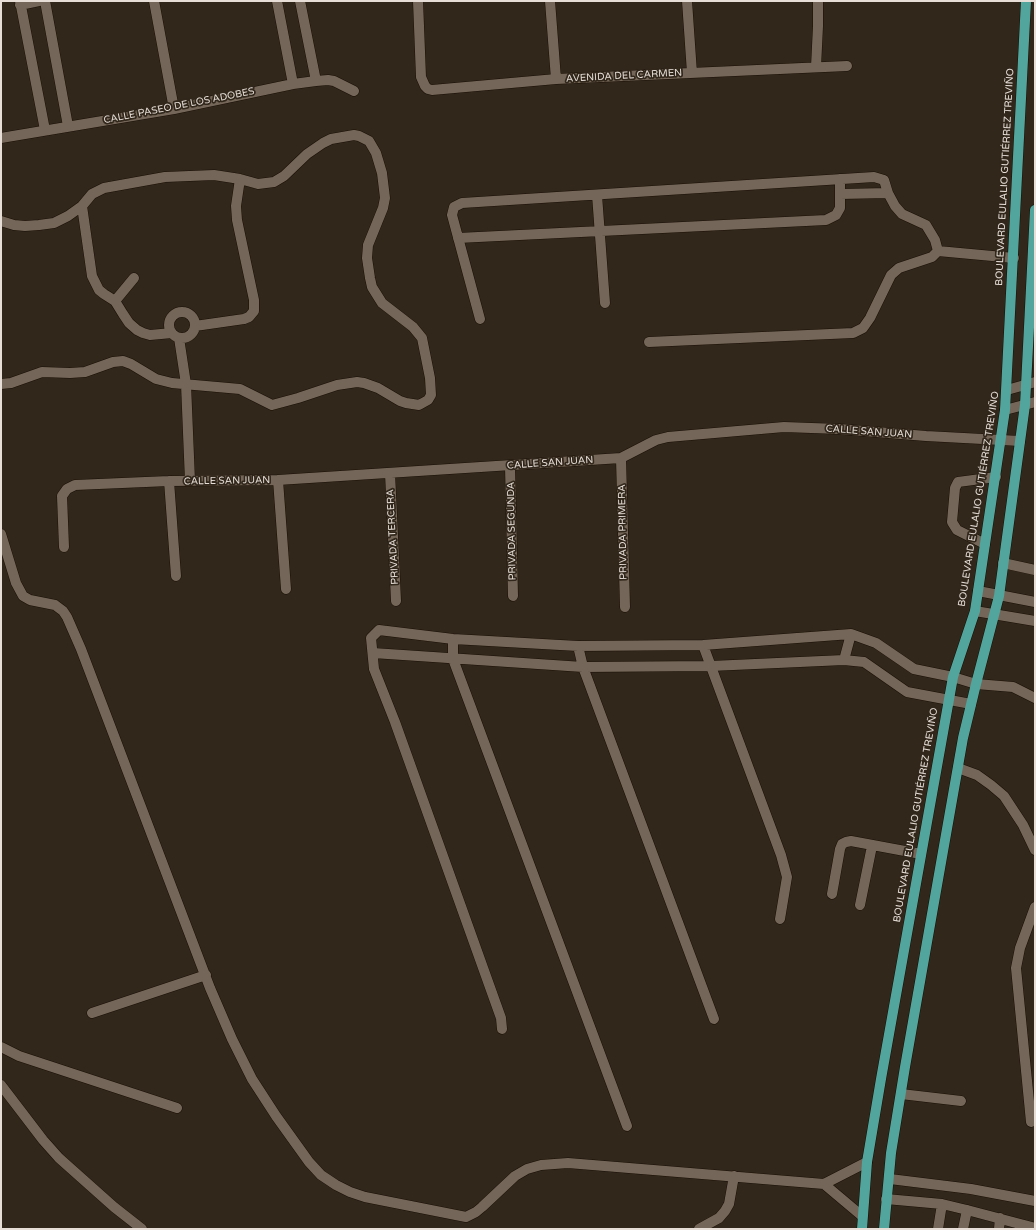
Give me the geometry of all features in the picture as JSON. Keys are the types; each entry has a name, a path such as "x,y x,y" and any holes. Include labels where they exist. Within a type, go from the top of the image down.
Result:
{"main road":[{"name":"BOULEVARD EULALIO GUTIÉRREZ TREVIÑO","path":"862,1229 867,1162 952,677 974,611 1001,440 1007,390 1026,1"},
{"path":"884,1229 886,1199 890,1179 891,1153 901,1094 958,768 971,704 999,596 1025,405 1031,384 1035,210"}],"street":[{"path":"39,1 20,3 45,130"},
{"path":"45,1 68,126"},
{"path":"154,1 174,109"},
{"path":"277,1 293,84"},
{"path":"300,1 316,81"},
{"name":"AVENIDA DEL CARMEN","path":"418,1 421,77 425,86 432,90 556,79 847,66"},
{"path":"550,1 556,79"},
{"path":"687,1 692,73"},
{"path":"816,67 818,1"},
{"name":"CALLE PASEO DE LOS ADOBES","path":"1,138 174,109 293,84 328,80 354,91"},
{"path":"1,221 14,225 25,226 39,226 54,223 68,216 82,206 92,194 104,188 165,177 214,175 240,179 258,184 274,182 284,176 307,154 323,143 331,140 360,136 369,141 376,153 384,184 384,208 368,245 367,258 372,287 382,303 413,326 422,338 430,378 431,395 428,400 422,404 410,404 400,401 371,385 357,382 337,385 272,405 240,390 172,383 156,379 131,364 119,361 84,372 70,373 45,371 11,383 1,384"},
{"path":"480,319 452,215 454,207 462,203 874,177 884,180 888,193 895,206 902,214 926,225 936,240 938,251"},
{"path":"195,326 244,319 249,317 254,311 254,300 237,220 236,206 240,179"},
{"path":"458,238 826,220 836,215 840,208 840,180"},
{"path":"840,194 888,193"},
{"path":"598,195 605,303"},
{"path":"82,206 92,276 99,290 115,301 129,323 137,330 150,335 176,335 184,338 192,334 195,326 192,317 189,314 180,313 170,320 170,324 176,335 186,384 190,481"},
{"path":"938,251 1014,258"},
{"path":"649,342 854,334 863,328 870,318 891,275 899,268 932,257 938,251"},
{"path":"115,301 134,278"},
{"path":"1007,390 1031,384"},
{"path":"1005,410 1035,402"},
{"name":"CALLE SAN JUAN","path":"64,547 62,496 67,489 76,485 278,480 621,458 656,440 668,437 784,427 839,429 926,436 1020,441"},
{"name":"PRIVADA PRIMERA","path":"621,458 625,607"},
{"name":"PRIVADA SEGUNDA","path":"510,466 513,596"},
{"name":"PRIVADA TERCERA","path":"390,473 396,601"},
{"path":"985,544 957,530 952,522 955,488 958,482 996,477"},
{"path":"278,480 286,589"},
{"path":"169,482 176,576"},
{"path":"1,534 16,583 23,596 30,600 56,605 67,617 81,649 232,1039 252,1079 276,1116 309,1162 321,1175 350,1192 383,1201 466,1217 482,1207 515,1176 527,1169 541,1165 568,1163 824,1184 867,1162"},
{"path":"1003,563 1035,570"},
{"path":"978,591 1035,602"},
{"path":"974,611 1035,621"},
{"path":"502,1029 499,1010 374,669 371,638 379,630 453,639 578,646 703,645 851,634 876,643 914,669 976,684 1013,687 1035,698"},
{"path":"844,660 851,634"},
{"path":"453,639 453,659 627,1126"},
{"path":"703,645 781,855 787,876 780,919"},
{"path":"578,646 583,667 714,1018"},
{"path":"373,654 583,667 710,666 844,660 864,662 907,692 971,704"},
{"path":"958,768 977,775 1004,796 1023,824 1035,850"},
{"path":"832,894 840,849 842,844 846,842 851,841 922,854"},
{"path":"860,905 872,846"},
{"path":"1031,1122 1016,968 1020,948 1035,907"},
{"path":"92,1014 206,975"},
{"path":"1,1047 19,1056 177,1108"},
{"path":"1,1085 43,1140 59,1158 102,1197 142,1229"},
{"path":"901,1094 961,1101"},
{"path":"699,1229 720,1218 725,1211 729,1204 734,1176"},
{"path":"890,1179 971,1189 1035,1202"},
{"path":"824,1184 862,1216"},
{"path":"886,1199 942,1204 1035,1228"},
{"path":"938,1229 942,1204"},
{"path":"963,1229 967,1210"},
{"path":"999,1229 1000,1218"}]}
